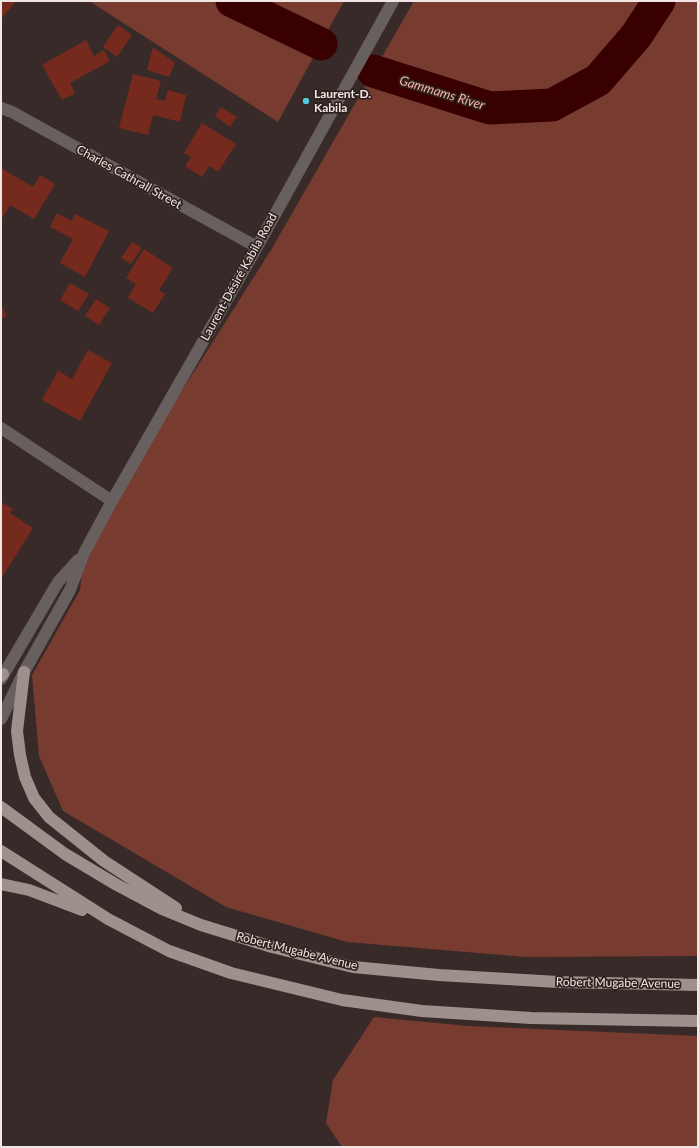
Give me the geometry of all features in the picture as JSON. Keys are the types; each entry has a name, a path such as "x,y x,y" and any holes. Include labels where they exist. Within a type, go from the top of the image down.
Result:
{"main road":[{"path":"24,672 17,731 25,777 34,798 49,817 104,861 202,925"},
{"name":"Robert Mugabe Avenue","path":"1,807 65,854 117,885 162,909 202,925 272,947 353,967 440,975 550,981 698,984"},
{"path":"1,851 108,919 169,951 231,973 342,1000 422,1011 531,1018 698,1020"},
{"path":"1,884 29,890 108,919"}],"street":[{"name":"Laurent-Désiré Kabila Road","path":"1,719 24,672 70,590 84,553 112,501 257,247 393,1"},
{"name":"Charles Cathrall Street","path":"1,108 12,112 257,247"},
{"path":"1,428 112,501"},
{"name":"Laurent-Désiré Kabila Road","path":"2,676 58,582 84,553"}],"shaded area":[{"path":"89,1 344,1 278,122"},
{"path":"414,1 698,1 698,956 526,957 347,942 226,907 63,811 39,756 32,675 80,590 84,553 112,501 271,250"},
{"path":"374,1017 468,1026 698,1036 698,1147 342,1147 326,1123 333,1080"}],"building":[{"path":"1,1 16,1 1,19"},
{"path":"118,25 132,35 117,57 103,47"},
{"path":"86,40 94,56 104,50 110,61 70,83 75,93 62,100 42,65"},
{"path":"153,47 175,63 169,77 147,70"},
{"path":"133,74 161,81 156,99 165,101 168,90 186,95 180,122 153,115 148,135 119,128"},
{"path":"221,107 237,117 230,127 215,116"},
{"path":"202,123 236,144 218,172 209,166 202,177 185,166 191,157 184,153"},
{"path":"1,168 33,187 40,175 55,184 34,219 10,205 1,220"},
{"path":"57,213 72,221 75,214 109,231 85,277 60,263 73,239 50,227"},
{"path":"132,242 142,248 131,264 121,258"},
{"path":"144,249 173,268 159,290 165,294 153,313 128,298 136,284 126,278"},
{"path":"70,283 89,294 78,311 60,300"},
{"path":"96,299 110,308 99,325 85,316"},
{"path":"1,304 7,316 1,319"},
{"path":"88,350 112,363 80,421 42,400 58,371 72,379"},
{"path":"3,503 13,509 10,513 33,528 1,579 1,507"}],"waterway":[{"name":"Gammams River","path":"232,1 321,44"},
{"name":"Gammams River","path":"373,71 490,108 552,105 598,80 636,36 659,1"}],"place":[{"name":"Laurent-D. Kabila","path":"306,101"}]}
